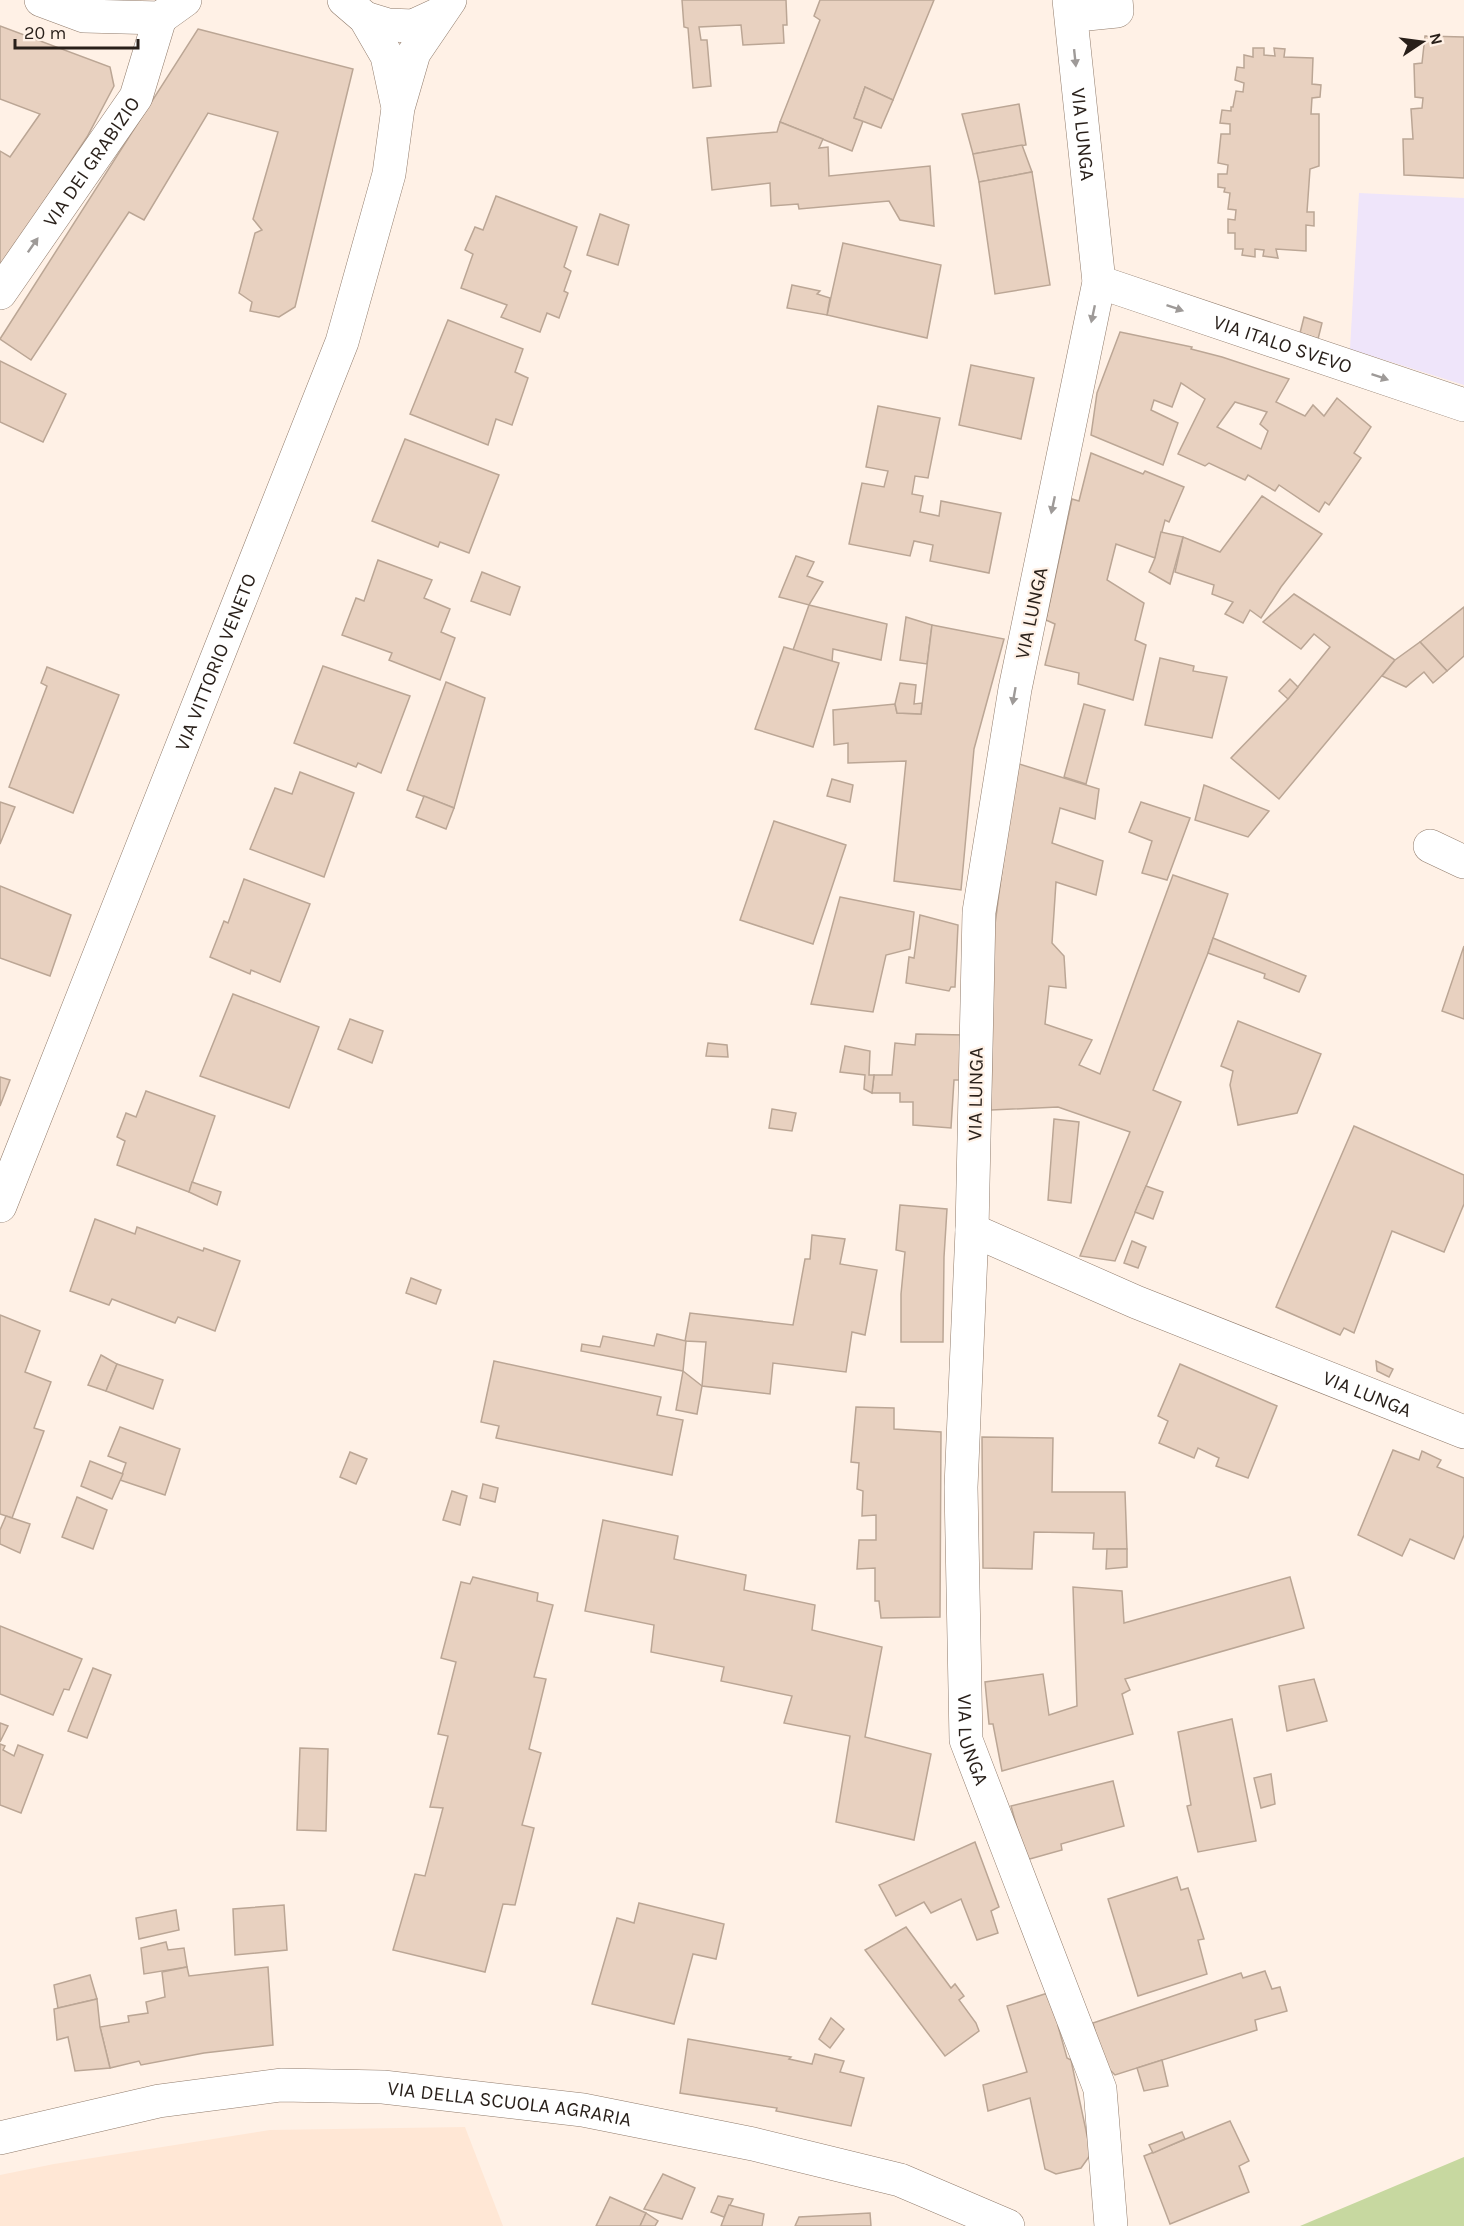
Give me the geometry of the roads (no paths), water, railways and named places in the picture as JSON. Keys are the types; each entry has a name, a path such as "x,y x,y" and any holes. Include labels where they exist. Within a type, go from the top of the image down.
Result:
{"street":[{"path":"41,0 84,16 172,9"},
{"path":"1078,7 1117,11 1116,0"},
{"name":"VIA VITTORIO VENETO","path":"354,9 388,25 413,26 445,7"},
{"name":"VIA VITTORIO VENETO","path":"0,1206 342,342 389,174 398,108 414,53 445,7"},
{"name":"VIA LUNGA","path":"1078,7 1100,282 1015,689 979,912 972,1230 961,1487 966,1740 1100,2089 1111,2226"},
{"name":"VIA DEI GRABIZIO","path":"0,293 136,97 172,9"},
{"name":"VIA VITTORIO VENETO","path":"354,9 387,56 398,108"},
{"name":"VIA ITALO SVEVO","path":"1100,282 1464,405"},
{"path":"1430,846 1464,862"},
{"name":"VIA LUNGA","path":"972,1230 1136,1302 1464,1432"},
{"name":"VIA DELLA SCUOLA AGRARIA","path":"0,2138 159,2101 281,2085 383,2087 583,2110 753,2144 900,2180 1008,2226"}]}
